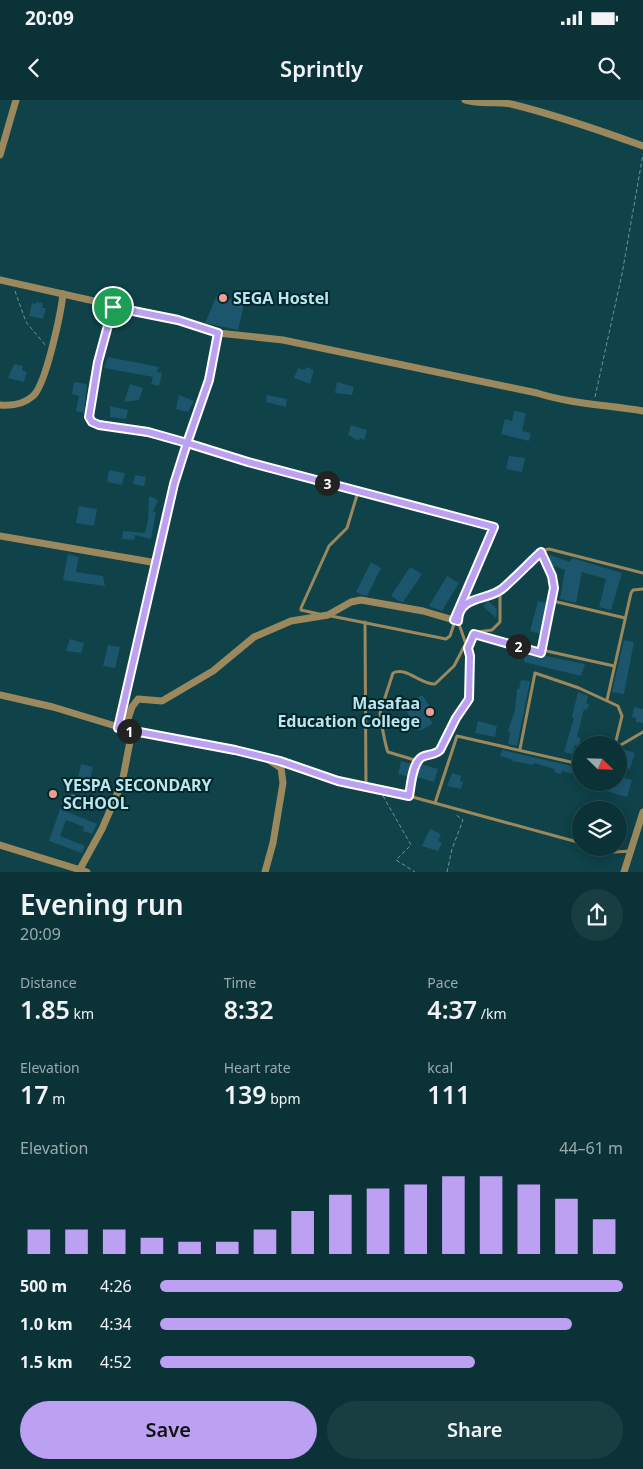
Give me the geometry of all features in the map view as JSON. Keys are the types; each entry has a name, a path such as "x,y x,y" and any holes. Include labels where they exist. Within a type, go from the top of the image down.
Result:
{"street":[{"path":"0,154 16,100"},
{"path":"465,100 481,104 508,104 536,111 582,123 643,146"},
{"path":"0,280 113,307 178,320 218,333 283,340 560,400 594,403 643,412"},
{"path":"0,405 20,403 33,396 40,386 59,320 63,294"},
{"path":"113,307 96,370 89,417 92,422 99,425 148,432 248,462 494,527 456,620 423,611 361,600 352,602 326,615 291,621 254,637 212,671 162,701 138,699 132,707 125,730"},
{"path":"0,844 84,870 102,829 125,773 125,730 157,563 174,484 209,380 218,333"},
{"path":"0,536 157,563"},
{"path":"0,695 53,707 125,730 219,746 266,758 281,768 283,773 273,843 265,872"},
{"path":"624,872 643,812"}],"lane":[{"path":"358,491 347,528 329,546 301,610 446,639 450,636 460,612 472,600 500,591 541,552 559,550 643,572"},
{"path":"541,552 552,576 553,601 542,650"},
{"path":"608,700 632,591 643,589"},
{"path":"468,648 474,634 478,631 492,630 500,622 500,591"},
{"path":"553,601 625,618"},
{"path":"409,796 418,761 422,757 437,753 440,750 456,718 469,699 470,656 467,642 456,620"},
{"path":"366,622 366,788"},
{"path":"474,634 514,646 522,646 541,653 542,650 614,666"},
{"path":"418,761 388,752 386,749 386,738 380,720 380,713 393,673 402,671 429,685 435,684 454,666 467,642"},
{"path":"520,749 535,673 608,700 621,710 621,723 617,736"},
{"path":"628,741 643,732"},
{"path":"435,803 457,736 572,762"},
{"path":"266,758 366,788 409,796 572,841"},
{"path":"627,851 632,851"}],"path":[{"path":"594,403 608,341 610,321 622,274 643,153"},
{"path":"12,284 26,322 50,350"},
{"path":"380,790 411,845 396,860 415,872"},
{"path":"71,795 113,800"},
{"path":"441,805 463,820 452,849 447,872"}],"building":[{"path":"218,293 244,305 238,330 205,323"},
{"path":"36,302 43,303 42,308 46,308 43,319 29,316 32,303 36,304"},
{"path":"108,357 159,367 157,372 162,373 159,386 151,384 153,377 104,368"},
{"path":"14,364 23,366 22,370 27,372 24,382 8,378"},
{"path":"306,367 314,370 310,384 294,378 298,368 305,370"},
{"path":"74,382 87,384 84,413 76,411 79,396 72,394"},
{"path":"337,382 354,387 352,395 335,393"},
{"path":"130,384 143,388 139,400 124,402"},
{"path":"179,395 194,401 188,412 176,409"},
{"path":"267,395 287,399 286,407 266,402"},
{"path":"110,406 128,410 126,419 110,417"},
{"path":"514,411 526,413 522,431 531,433 529,441 501,434 505,419 512,421"},
{"path":"351,425 367,430 364,440 360,438 359,441 348,435"},
{"path":"509,456 525,458 522,472 506,469"},
{"path":"109,470 125,473 122,485 107,482"},
{"path":"135,475 146,477 144,486 133,484"},
{"path":"149,496 158,500 153,512 156,512 151,539 135,535 134,540 122,539 123,531 145,533"},
{"path":"79,506 97,509 94,526 76,523"},
{"path":"68,554 79,557 76,572 103,576 105,586 63,580"},
{"path":"550,555 570,562 572,558 622,573 611,610 599,607 606,579 582,572 576,603 560,599 565,570 551,565 548,559"},
{"path":"371,562 381,568 367,596 356,592"},
{"path":"410,567 422,574 403,602 399,601 391,596"},
{"path":"447,576 459,583 442,611 429,606"},
{"path":"488,601 497,609 496,618 483,606"},
{"path":"538,601 547,603 541,634 530,631"},
{"path":"70,639 84,643 81,653 66,651"},
{"path":"624,640 634,642 624,694 612,692"},
{"path":"108,645 120,647 115,668 103,666"},
{"path":"526,652 585,664 581,676 524,662"},
{"path":"521,680 530,681 517,746 508,744 510,732 508,731 515,710 517,689 519,689"},
{"path":"578,692 588,696 586,703 589,704 587,710 584,709 577,736 572,736 572,754 564,752 574,718 572,717"},
{"path":"422,695 435,714 429,717 433,724 419,731 403,706"},
{"path":"634,707 643,709 643,723 636,722 636,718 632,717"},
{"path":"478,721 497,726 495,737 475,733"},
{"path":"502,750 572,766 572,774 562,771 561,774 554,772 555,769 534,763 533,765 512,761 500,756"},
{"path":"628,751 635,753 630,769 628,768"},
{"path":"401,761 412,764 409,777 398,774"},
{"path":"81,764 93,767 89,782 99,784 97,792 76,787"},
{"path":"421,764 438,769 434,782 416,777"},
{"path":"452,773 461,776 460,781 463,782 461,789 447,786"},
{"path":"628,779 632,780 627,797 606,791 628,791"},
{"path":"60,809 97,824 92,834 83,831 84,827 66,820 60,836 85,846 82,853 49,841"},
{"path":"430,829 441,834 438,841 442,843 438,851 422,846"}],"place":[{"name":"SEGA Hostel","path":"223,298"},
{"name":"Masafaa Education College","path":"430,712"},
{"name":"YESPA SECONDARY SCHOOL","path":"53,794"}],"route":[{"path":"113,307 98,362 89,417 92,422 99,425 148,432 187,443 174,484 118,728 219,746 280,761 338,781 409,796 418,761 422,757 437,753 440,750 456,718 469,699 470,656 468,648 474,634 514,646 522,646 541,653 553,601 554,588 552,576 541,552 500,591 472,600 460,612 458,621 454,620 494,527 248,462 187,443 209,380 218,333 166,317 113,307"}]}
